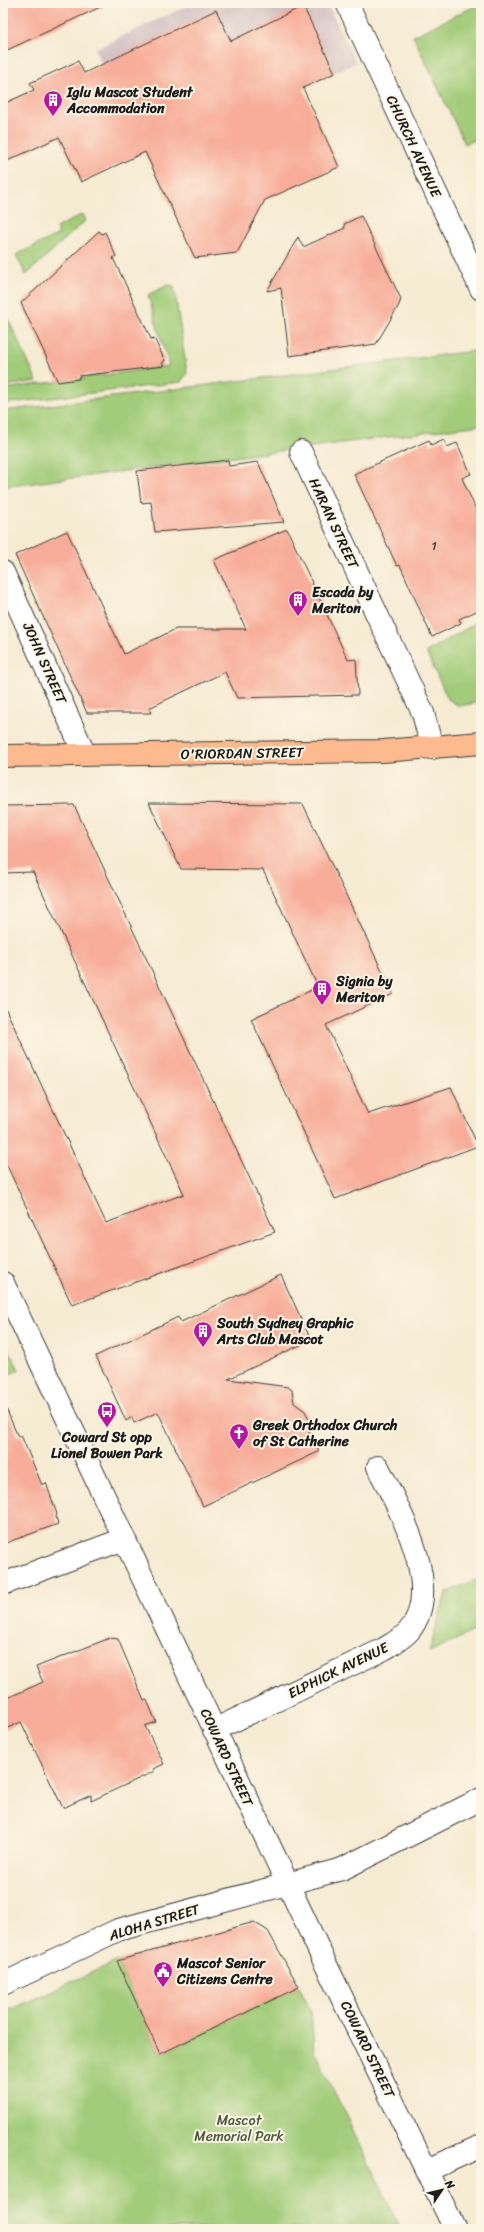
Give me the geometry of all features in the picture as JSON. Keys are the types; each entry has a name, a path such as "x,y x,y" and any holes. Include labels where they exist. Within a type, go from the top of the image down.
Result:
{"main road":[{"name":"O'RIORDAN STREET","path":"3,756 384,751 480,747"}],"street":[{"name":"CHURCH AVENUE","path":"347,3 481,289"},
{"name":"HARAN STREET","path":"301,452 423,713 432,748"},
{"name":"JOHN STREET","path":"3,572 86,755"},
{"name":"COWARD STREET","path":"3,1283 214,1730 428,2170 455,2229"},
{"name":"ELPHICK AVENUE","path":"214,1730 384,1649 409,1631 420,1609 422,1580 413,1542 378,1467"},
{"path":"3,1584 124,1539"},
{"name":"ALOHA STREET","path":"3,1984 118,1930 342,1869 481,1799"},
{"path":"428,2170 481,2146"}],"shaded area":[{"path":"193,3 327,3 356,63 147,159 95,49"}],"green space":[{"path":"481,3 481,137 465,144 413,36"},
{"path":"83,214 86,220 26,275 16,255 59,234 56,228"},
{"path":"168,285 174,286 187,373 181,382 3,404 3,389 169,366 148,295"},
{"path":"3,308 37,381 3,386"},
{"path":"481,350 481,425 3,487 3,411"},
{"path":"481,620 481,702 459,706 448,699 426,652"},
{"path":"3,1337 19,1370 3,1377"},
{"path":"481,1577 481,1628 429,1652 446,1593"},
{"name":"Mascot Memorial Park","path":"117,1961 160,2054 299,1987 311,2011 314,2050 401,2229 3,2229 3,2013"}],"building":[{"path":"3,3 109,3 3,52"},
{"path":"303,6 335,73 303,88 339,167 265,200 237,253 195,258 145,152 81,182 59,137 3,163 3,104 34,90 30,83 78,61 84,73 216,10 231,41"},
{"path":"361,216 401,299 399,305 376,344 289,356 281,288 267,291 298,237 303,247 345,228 344,224"},
{"path":"99,231 102,234 105,232 116,256 113,258 151,339 154,338 165,361 162,363 164,366 79,376 79,379 58,382 21,303"},
{"path":"444,439 447,447 457,443 471,474 462,478 481,521 481,609 459,619 461,623 432,637 400,565 397,566 354,474 429,440 431,445"},
{"path":"228,460 229,466 258,462 284,522 155,532 151,502 141,503 137,471"},
{"path":"287,529 348,660 356,659 358,695 237,698 225,672 149,708 151,713 87,713 15,555 67,531 124,654 176,629 246,629 214,560"},
{"name":"Signia by Meriton","path":"149,803 303,804 393,994 326,1025 368,1114 451,1087 478,1146 335,1199 251,1019 318,987 263,870 181,869"},
{"path":"74,805 275,1232 72,1305 3,1157 3,1003 106,1223 184,1194 33,872 3,873 3,806"},
{"path":"281,1275 311,1340 228,1379 288,1387 292,1390 294,1403 305,1411 310,1421 309,1434 318,1443 318,1452 203,1506 158,1412 134,1423 132,1417 126,1421 96,1356 178,1317 181,1322"},
{"path":"3,1401 18,1437 21,1435 42,1485 46,1483 57,1514 56,1517 58,1524 3,1544"},
{"path":"110,1638 118,1639 144,1701 147,1700 156,1722 145,1726 164,1764 153,1769 155,1771 91,1801 91,1795 63,1808 21,1722 3,1730 3,1700 43,1682 36,1667"},
{"path":"254,1922 268,1931 299,1987 160,2054 117,1961"}],"place":[{"name":"Iglu Mascot Student Accommodation","path":"53,117"},
{"name":"Escada by Meriton","path":"298,617"},
{"name":"Signia by Meriton","path":"322,1006"},
{"name":"South Sydney Graphic Arts Club Mascot","path":"203,1348"},
{"name":"Coward St opp Lionel Bowen Park","path":"107,1428"},
{"name":"Greek Orthodox Church of St Catherine","path":"239,1450"},
{"name":"Mascot Senior Citizens Centre","path":"163,1988"}]}
